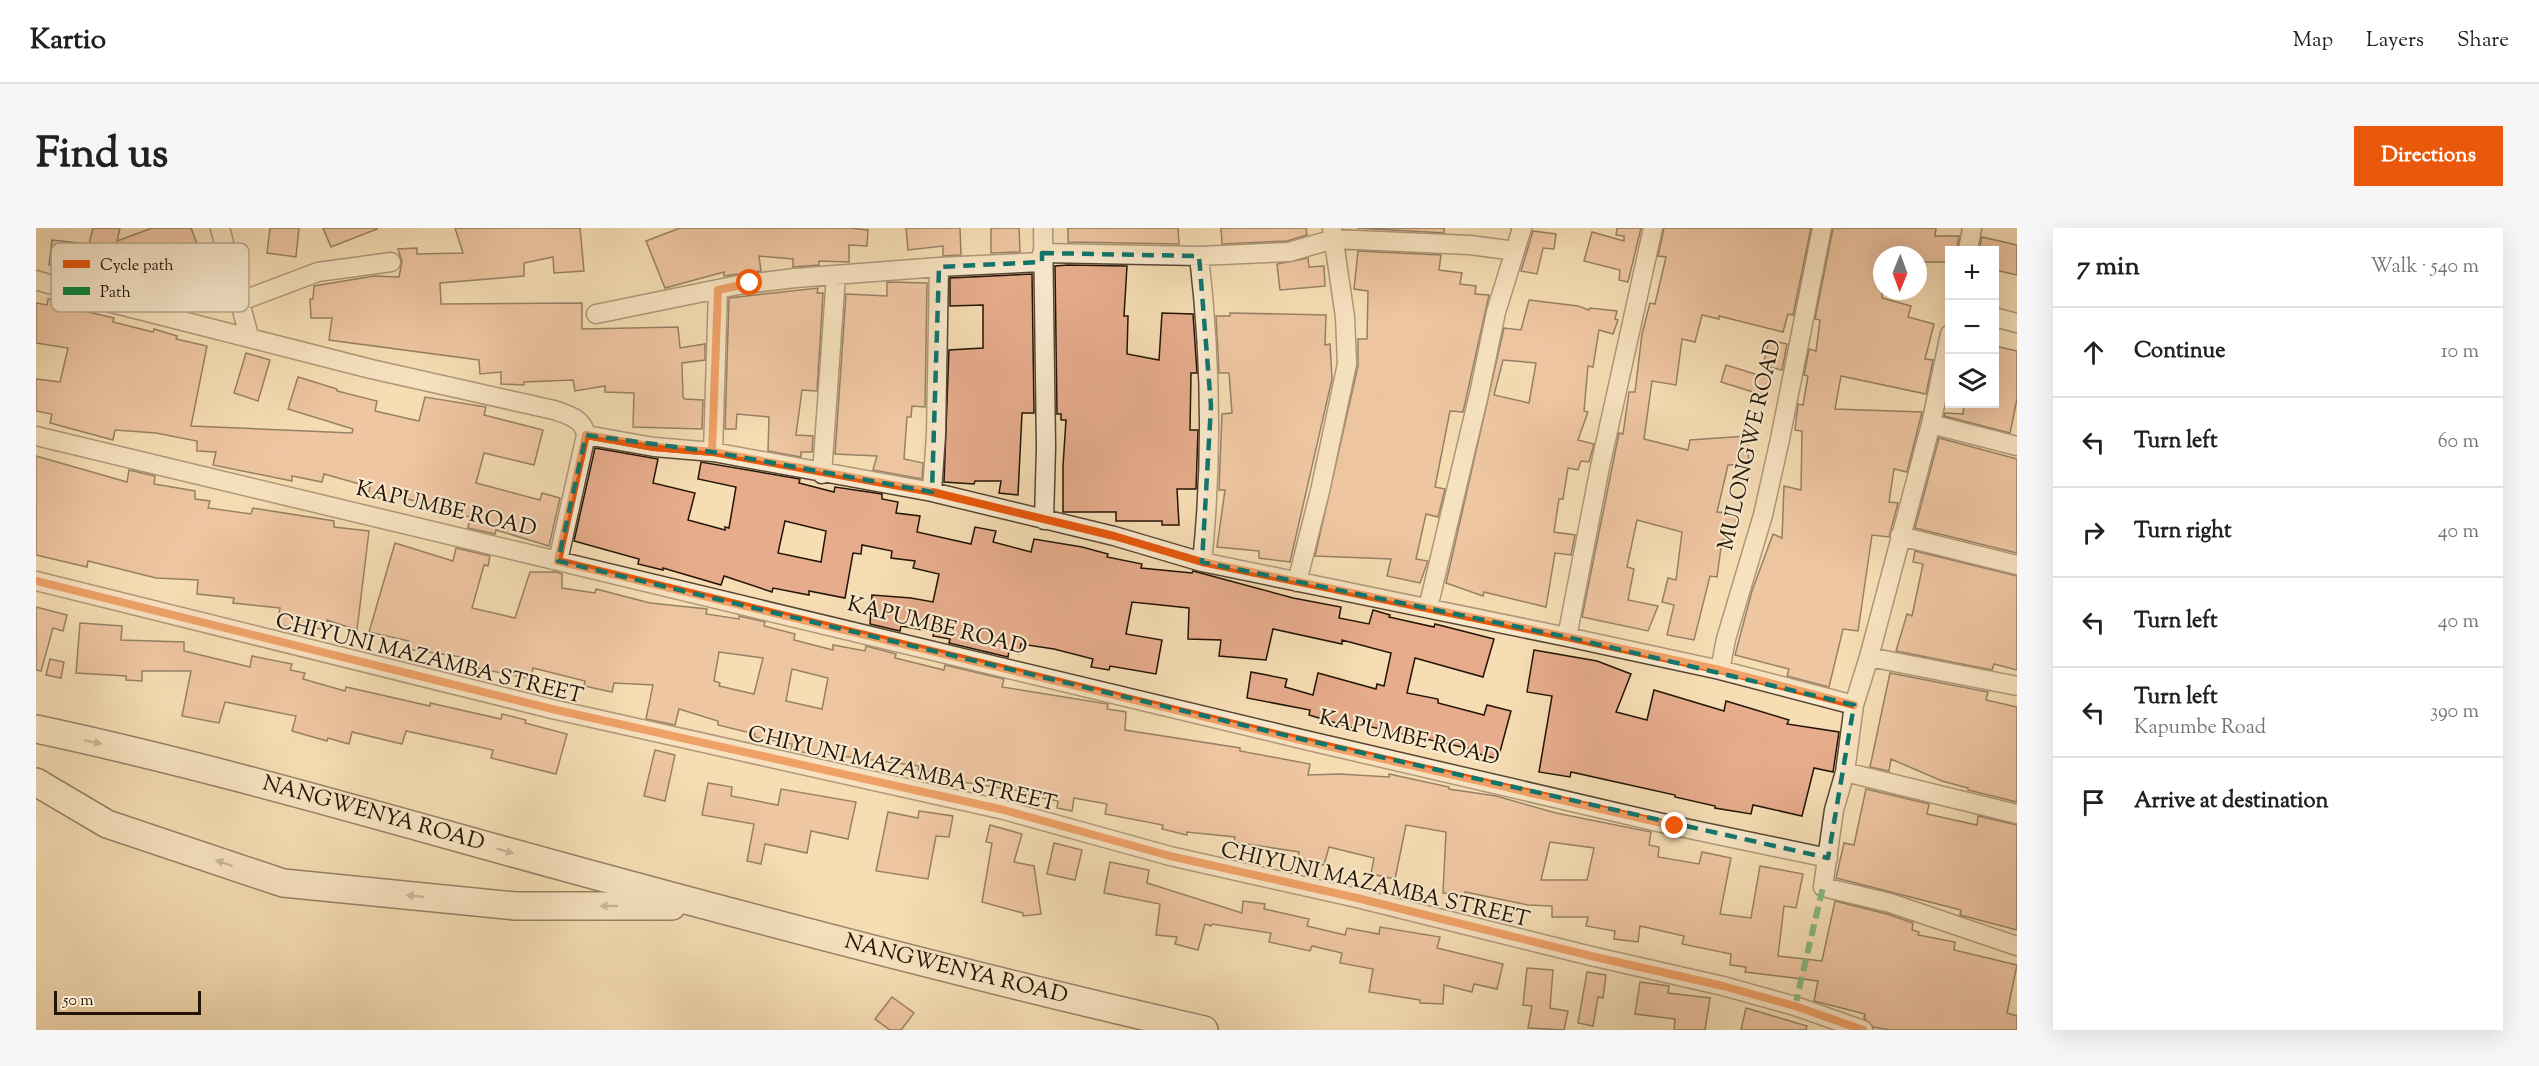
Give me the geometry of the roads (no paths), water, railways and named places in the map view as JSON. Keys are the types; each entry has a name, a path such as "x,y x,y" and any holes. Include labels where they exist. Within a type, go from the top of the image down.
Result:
{"main road":[{"name":"NANGWENYA ROAD","path":"36,729 333,802 710,906 1025,989 1204,1030"},
{"name":"NANGWENYA ROAD","path":"36,782 107,824 283,883 515,906 710,906"}],"street":[{"path":"220,228 224,243"},
{"path":"1043,228 1046,447 1044,520"},
{"path":"1428,608 1496,312 1522,228"},
{"path":"1567,637 1600,467 1653,228"},
{"name":"MULONGWE ROAD","path":"1720,670 1726,639 1763,515 1822,228"},
{"path":"1969,246 1972,228"},
{"path":"596,314 738,285 836,275 1042,257 1199,256 1289,252 1333,233 1470,244 1515,252"},
{"path":"1297,582 1320,491 1347,364 1346,317 1333,233"},
{"path":"1199,256 1211,405 1209,474 1202,562"},
{"path":"249,298 318,272 391,262"},
{"path":"932,492 936,435 939,267"},
{"path":"822,474 836,275"},
{"path":"36,280 51,285"},
{"path":"712,452 718,290"},
{"path":"150,312 371,369 554,410 575,418 585,429 586,435 558,561"},
{"path":"244,312 249,336"},
{"path":"1999,318 2017,323"},
{"path":"1946,354 1931,424 1854,705 1845,772 1834,810 1823,887 1890,903 2017,946"},
{"path":"1931,424 2017,446"},
{"path":"586,435 654,447 712,452 822,474 932,492 1114,536 1202,562 1720,670 1854,705"},
{"name":"KAPUMBE ROAD","path":"36,436 1301,740 1675,826 1828,858"},
{"path":"1900,536 2017,565"},
{"name":"CHIYUNI MAZAMBA STREET","path":"36,581 552,709 1004,810 1170,856 1357,898 1723,986 1795,1006 1863,1030"},
{"path":"1869,657 2017,686"},
{"path":"1845,772 2017,814"}]}
